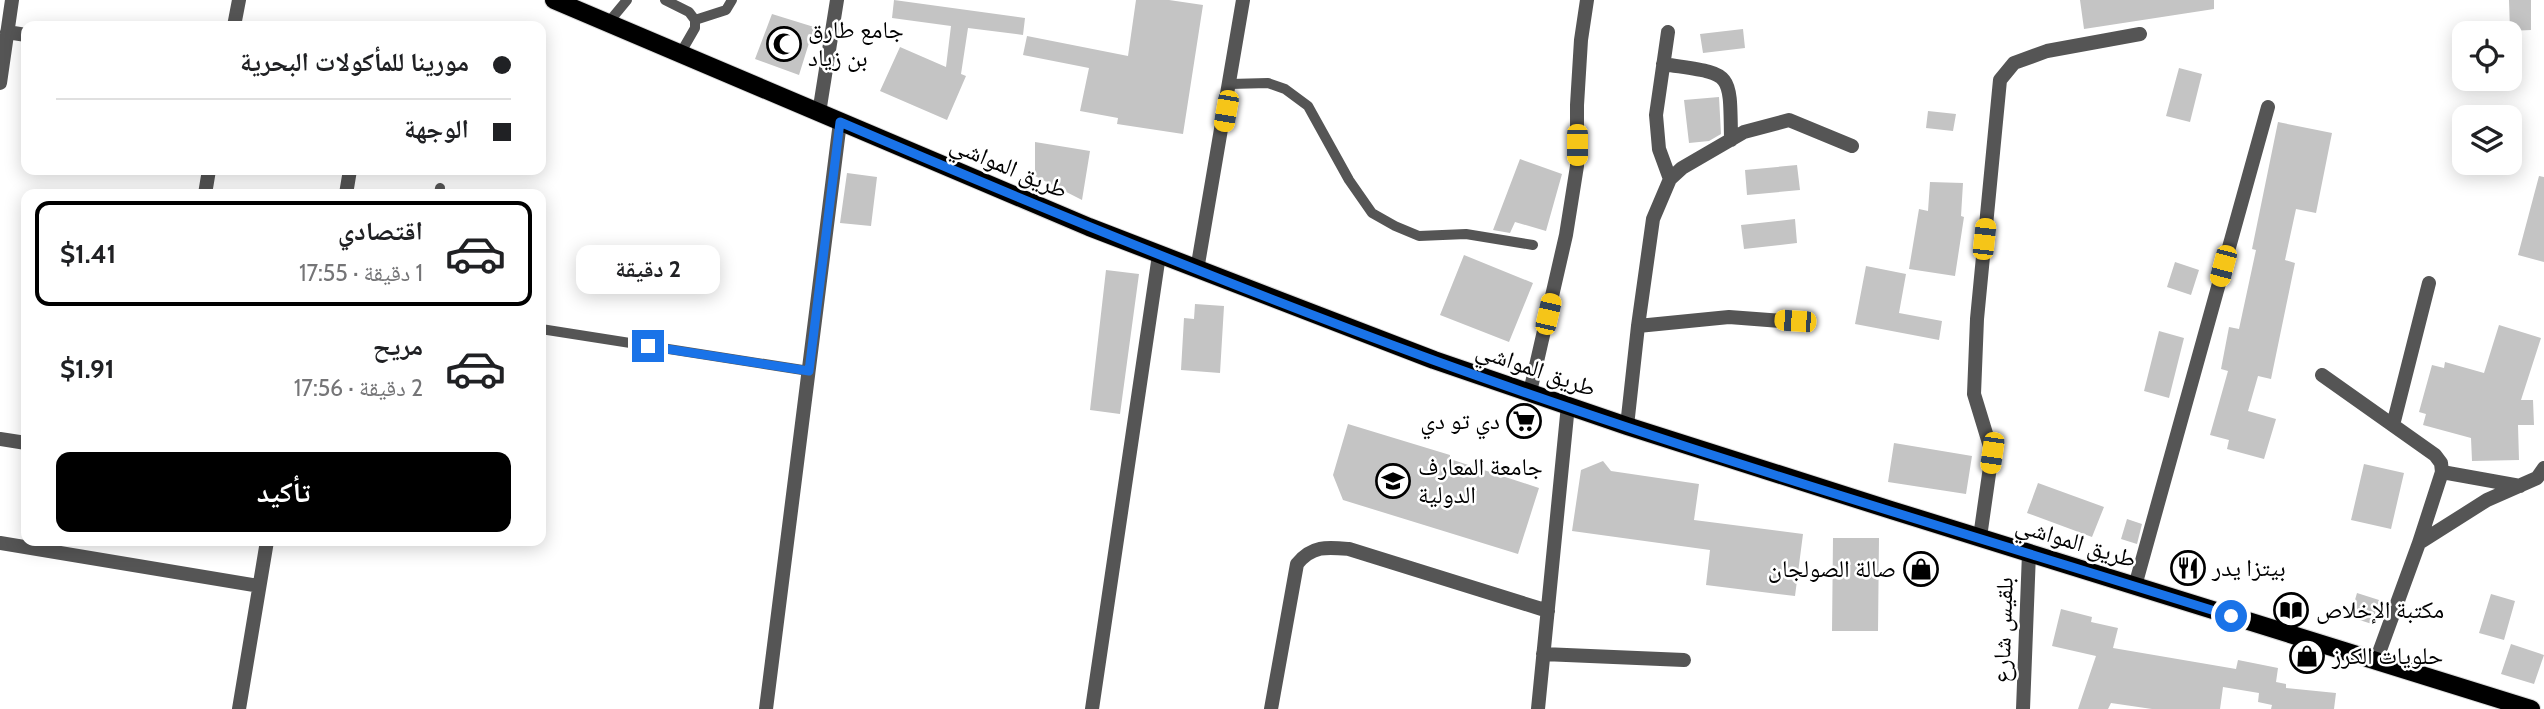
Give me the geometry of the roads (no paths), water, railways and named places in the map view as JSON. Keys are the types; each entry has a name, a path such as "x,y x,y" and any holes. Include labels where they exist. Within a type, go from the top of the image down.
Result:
{"main road":[{"name":"طريق المواشي","path":"554,0 1159,255 1434,360 1628,426 2531,709"}],"street":[{"path":"0,83 12,0"},
{"path":"235,21 239,0"},
{"path":"818,113 837,0"},
{"path":"1198,270 1243,0"},
{"path":"1530,392 1566,235 1577,166 1578,92 1587,0"},
{"path":"7,32 21,34"},
{"path":"1668,32 1656,115 1659,149 1670,179"},
{"path":"1980,537 1992,453 1974,394 1977,319 2000,80 2014,63 2046,51 2140,34"},
{"path":"1663,64 1716,72 1727,81 1730,94 1731,140"},
{"path":"2135,586 2268,107"},
{"path":"1628,426 1653,219 1670,179 1682,168 1744,132 1789,120 1852,146"},
{"path":"766,709 840,122"},
{"path":"1092,709 1159,255"},
{"path":"2393,425 2429,283"},
{"path":"1638,326 1729,317 1795,321"},
{"path":"2322,375 2435,455 2441,463 2442,472 2420,543 2376,661"},
{"path":"1538,709 1568,405"},
{"path":"0,439 21,442"},
{"path":"2442,472 2520,486"},
{"path":"2420,543 2467,512 2542,475"},
{"path":"0,543 260,586"},
{"path":"239,709 266,546"},
{"path":"1271,709 1297,564 1306,553 1322,547 1349,549 1548,611"},
{"name":"بلقيس شارع","path":"2023,709 2029,553"},
{"path":"1543,654 1684,660"}],"lane":[{"path":"608,23 627,0"},
{"path":"664,0 688,12 695,20 695,28 680,54"},
{"path":"695,20 726,10 732,0"},
{"path":"1230,84 1268,83 1285,89 1308,106 1349,180 1372,212 1395,226 1419,236 1466,234 1534,245"},
{"path":"546,330 809,371"}],"place":[{"name":"جامع طارق بن زياد","path":"784,44"},
{"name":"دي تو دي","path":"1524,421"},
{"name":"جامعة المعارف الدولية","path":"1393,481"},
{"name":"بيتزا يدر","path":"2188,568"},
{"name":"صالة الصولجان","path":"1921,569"},
{"name":"مكتبة الإخلاص","path":"2291,610"},
{"name":"حلويات الكرز","path":"2307,656"}]}
